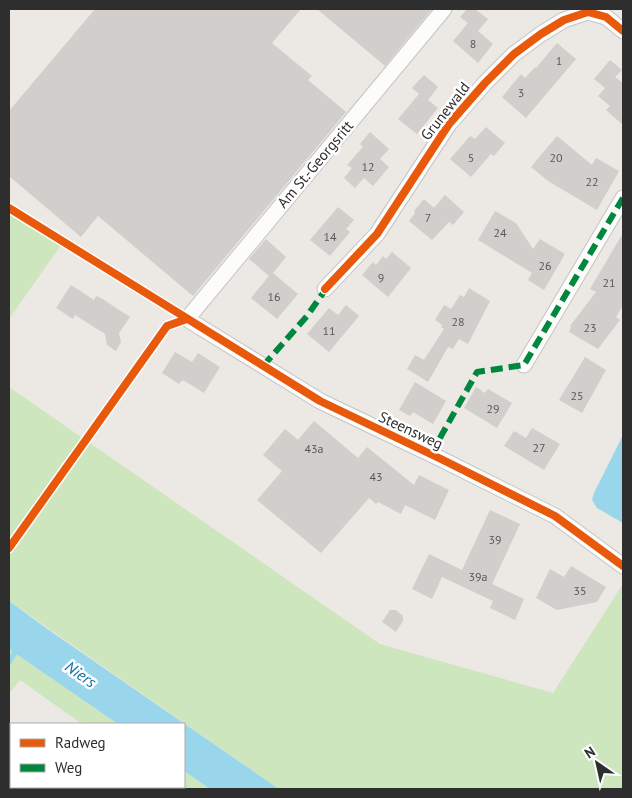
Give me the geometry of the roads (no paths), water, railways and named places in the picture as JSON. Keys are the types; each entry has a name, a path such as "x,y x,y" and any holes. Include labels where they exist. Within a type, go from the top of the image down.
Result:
{"street":[{"name":"Am St.-Georgsritt","path":"187,319 444,9"},
{"name":"Grunewald","path":"325,289 377,234 449,124 485,83 514,54 564,20 588,12 606,16 623,31"},
{"path":"524,365 623,198"},
{"name":"Steensweg","path":"187,319 320,401 555,516 623,566"}],"water":[{"path":"623,435 623,523 597,508 592,500"},
{"name":"Niers","path":"9,601 183,723 117,723 9,649"},
{"path":"185,724 279,789 210,789 185,772"}],"waterway":[{"path":"9,662 18,647"}]}
